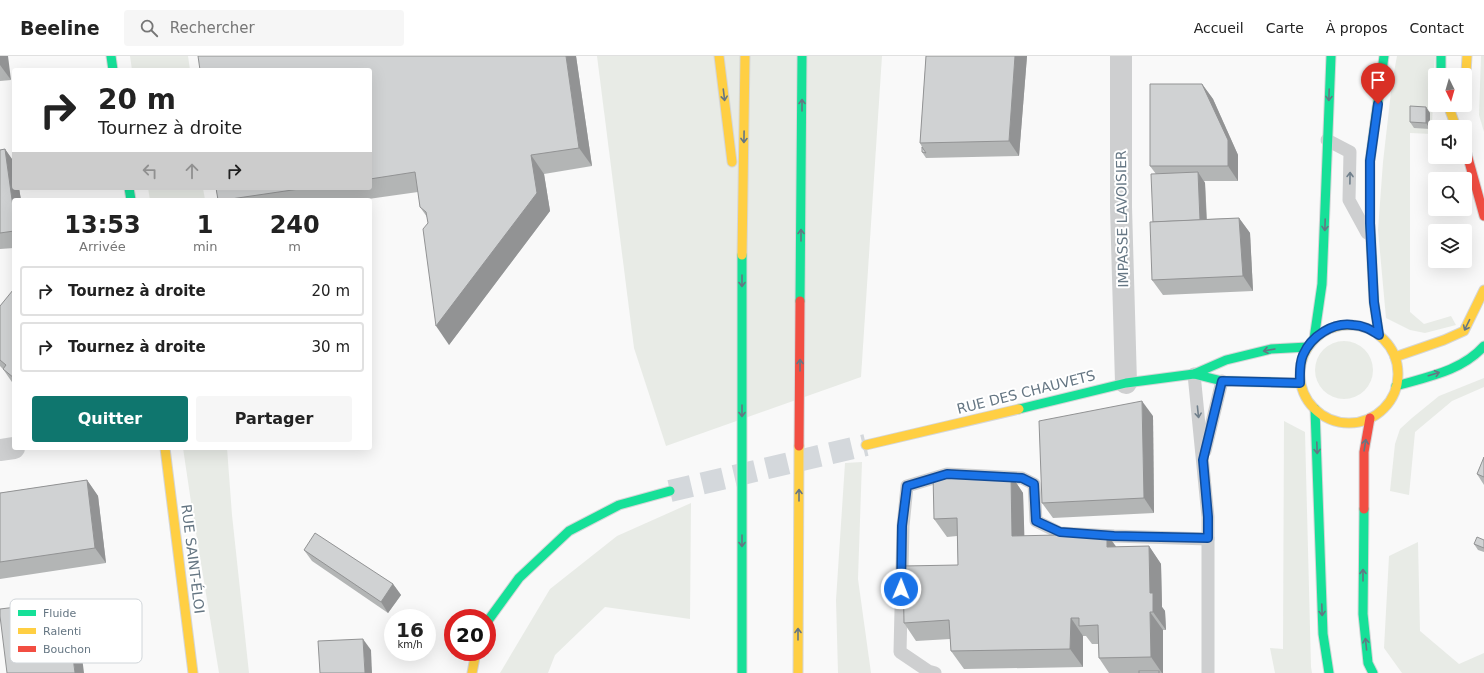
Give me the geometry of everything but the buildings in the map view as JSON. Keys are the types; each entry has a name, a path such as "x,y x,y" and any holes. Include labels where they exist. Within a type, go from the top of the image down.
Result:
{"main road":[{"path":"111,56 113,68"},
{"path":"719,56 742,242"},
{"path":"742,673 742,242 745,56"},
{"path":"798,673 802,56"},
{"path":"1314,339 1322,284 1331,56"},
{"path":"1379,335 1374,302 1371,240 1370,161 1384,56"},
{"path":"1441,56 1441,68"},
{"path":"1466,68 1467,56"},
{"path":"1470,164 1484,216"},
{"path":"1395,357 1444,340 1464,331 1484,290"},
{"path":"1353,324 1367,328 1379,335 1388,345 1395,357 1398,371 1396,386 1391,399 1382,410 1370,418 1356,422 1341,422 1327,418 1315,410 1303,393 1300,383 1300,369 1303,355 1314,339 1325,330 1353,324"},
{"path":"1396,386 1458,367 1481,352 1484,346"},
{"name":"RUE DES CHAUVETS","path":"866,445 1126,383 1194,374 1226,360 1271,348 1308,347"},
{"name":"RUE DES CHAUVETS","path":"1194,374 1222,381 1300,383"},
{"path":"1315,410 1323,634 1329,673"},
{"path":"1370,418 1364,452 1363,614 1368,663 1373,673"},
{"name":"RUE SAINT-ÉLOI","path":"165,450 193,673"},
{"path":"496,610 519,578 569,531 619,505 670,491"},
{"path":"472,673 474,661"}],"street":[{"name":"IMPASSE LAVOISIER","path":"1121,56 1121,207 1126,383"},
{"path":"0,450 12,448"}],"lane":[{"path":"1327,140 1350,152 1349,200 1371,240"},
{"path":"1194,374 1208,517 1208,673"},
{"path":"1203,460 1222,381"},
{"path":"935,673 928,671 900,652 902,526 907,486 947,474 1022,478 1034,484 1036,521 1060,532 1114,536 1208,538"}],"shaded area":[{"path":"130,56 188,56 190,68 132,68"},
{"path":"597,56 882,56 861,377 666,446 634,348"},
{"path":"1397,56 1435,56 1434,68 1428,68 1428,112 1432,112 1432,120 1428,120 1428,134 1410,133 1410,312 1424,324 1451,316 1456,325 1425,333 1410,330 1386,318 1378,230 1383,162 1392,83"},
{"path":"1481,56 1484,56 1484,132 1479,115"},
{"path":"148,190 203,190 205,198 150,198"},
{"path":"1338,341 1350,341 1365,349 1373,364 1373,376 1365,391 1350,399 1338,399 1323,391 1315,376 1315,364 1323,349"},
{"path":"1484,378 1484,387 1452,401 1415,432 1409,495 1390,491 1395,444 1400,429 1439,396"},
{"path":"1284,421 1305,432 1312,673 1275,673 1270,648 1283,649"},
{"path":"183,450 227,450 232,515 249,673 219,673"},
{"path":"862,462 858,579 871,673 838,673 836,600 845,463"},
{"path":"691,503 690,619 605,607 555,655 548,673 500,673 550,589 617,536"},
{"path":"1418,542 1420,631 1459,664 1484,653 1484,673 1402,673 1384,648 1389,556"}],"tunnel":[{"path":"670,491 866,445"}],"traffic: fast":[{"path":"111,56 113,68"},
{"path":"800,301 802,56"},
{"path":"1314,339 1322,284 1331,56"},
{"path":"1379,335 1374,302 1370,223 1370,161 1384,56"},
{"path":"1441,56 1441,68"},
{"path":"129,190 131,198"},
{"path":"742,255 742,673"},
{"path":"1396,386 1432,376 1455,367 1475,355 1484,346"},
{"path":"1019,409 1126,383 1194,374 1226,360 1271,349 1308,347"},
{"path":"1194,374 1222,381 1300,383"},
{"path":"1315,409 1323,634 1329,673"},
{"path":"496,610 519,578 569,531 619,505 670,491"},
{"path":"1364,509 1363,614 1368,663 1373,673"}],"traffic: slow":[{"path":"719,56 732,162"},
{"path":"742,255 745,56"},
{"path":"1466,68 1467,56"},
{"path":"1451,112 1453,120"},
{"path":"1395,357 1444,340 1464,331 1484,290"},
{"path":"1349,325 1368,329 1384,339 1394,355 1398,374 1394,393 1384,409 1368,419 1349,423 1330,419 1314,409 1304,393 1300,374 1304,355 1314,339 1330,329 1349,325"},
{"path":"866,445 1019,409"},
{"path":"798,673 799,446"},
{"path":"165,450 193,673"},
{"path":"472,673 474,661"}],"traffic: jam":[{"path":"1470,164 1484,216"},
{"path":"799,446 800,301"},
{"path":"1364,509 1364,452 1370,418"}],"route":[{"path":"901,589 902,526 907,486 947,474 1022,478 1034,484 1036,521 1060,532 1114,536 1208,538 1208,517 1203,460 1222,381 1300,383 1300,369 1303,355 1314,339 1325,330 1353,324 1367,328 1379,335 1374,302 1370,223 1370,161 1378,104"}]}
